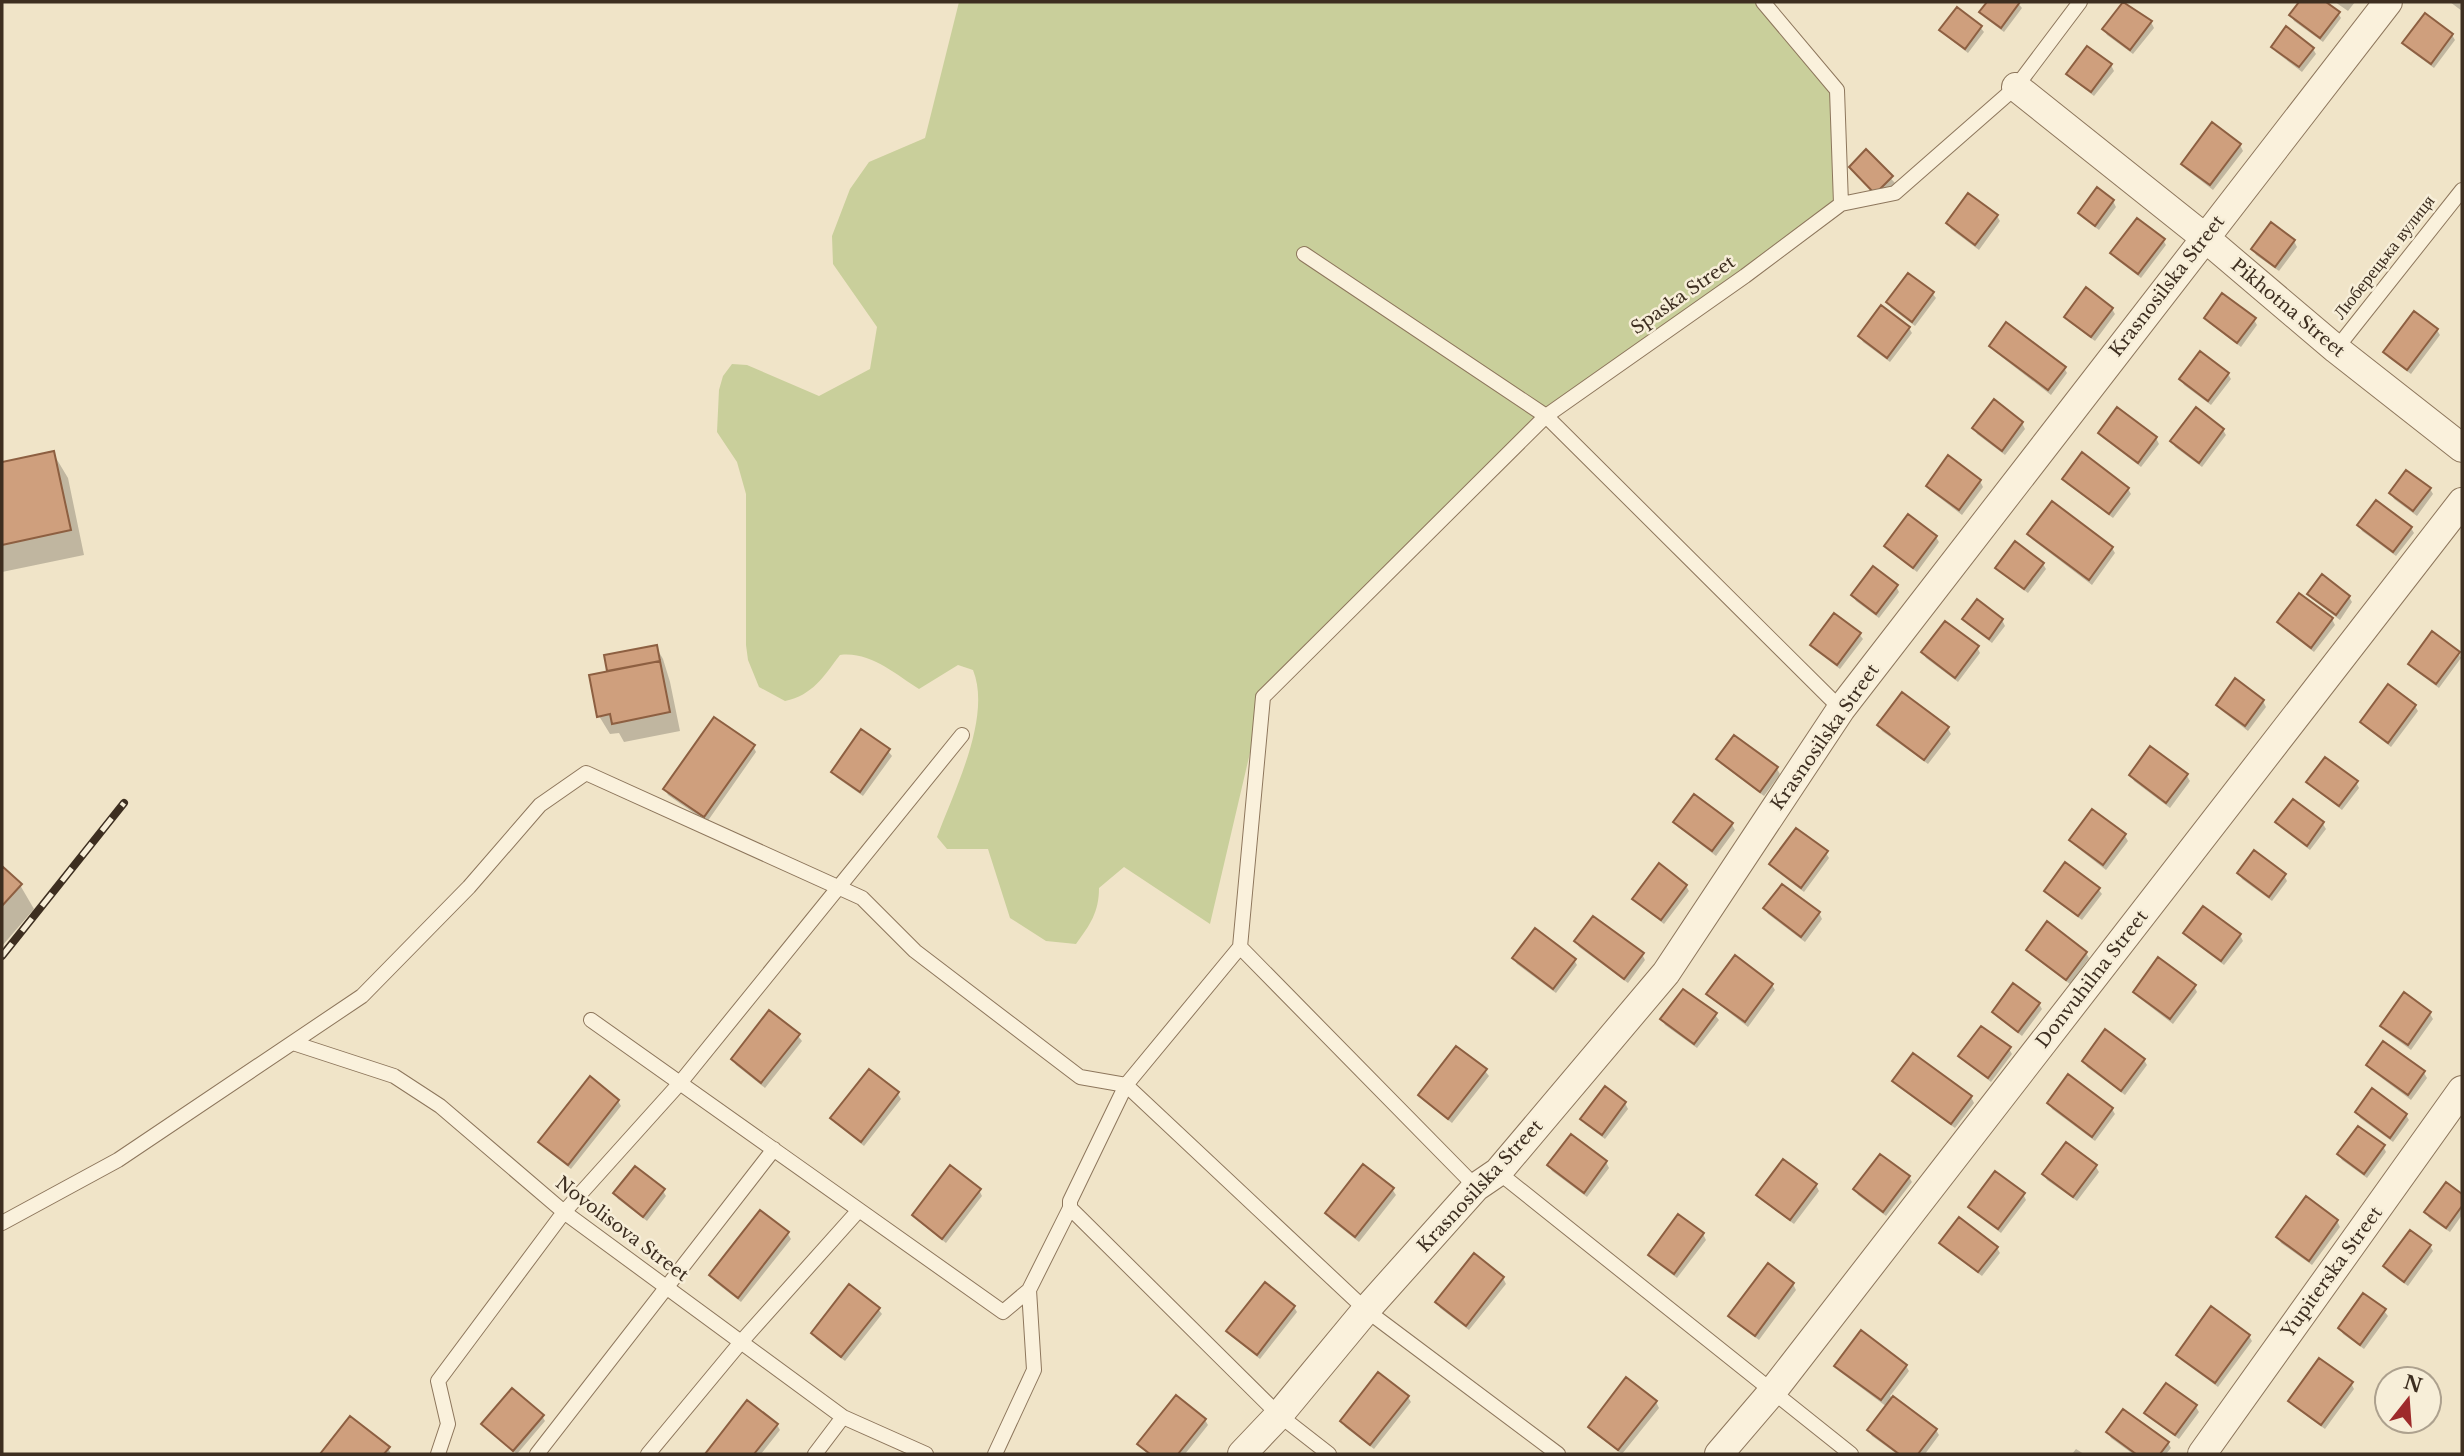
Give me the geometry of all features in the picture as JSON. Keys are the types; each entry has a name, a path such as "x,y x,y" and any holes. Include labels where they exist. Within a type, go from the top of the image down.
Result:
{"street":[{"name":"Krasnosilska Street","path":"1242,1454 1279,1415 1366,1310 1487,1180 1666,973 1841,709 2388,2"},
{"name":"Pikhotna Street","path":"2016,87 2204,237 2336,349 2462,448"},
{"name":"Donvuhilna Street","path":"1719,1454 1772,1392 2462,502"},
{"name":"Yupiterska Street","path":"2202,1454 2462,1090"}],"lane":[{"path":"1763,2 1837,90 1841,204"},
{"name":"Spaska Street","path":"1240,947 1264,697 1546,416 1745,276 1841,204 1895,193 2016,87 2080,2"},
{"name":"Люберецька вулиця","path":"2336,349 2462,190"},
{"path":"1304,254 1546,416 1841,709"},
{"path":"438,1454 449,1424 439,1381 564,1212 680,1083 961,735"},
{"path":"2,1223 118,1160 362,996 469,887 540,806 586,774 862,898 915,951 1080,1077 1126,1085 1366,1310 1558,1454"},
{"path":"591,1020 1003,1312 1029,1290 1126,1085 1240,947 1487,1180 1851,1454"},
{"name":"Novolisova Street","path":"293,1043 394,1076 440,1106 564,1212 844,1417 926,1454"},
{"path":"537,1454 774,1149"},
{"path":"1070,1208 1279,1415 1329,1454"},
{"path":"648,1454 741,1342 859,1210"},
{"path":"995,1454 1034,1370 1029,1290"},
{"path":"815,1454 844,1417"}],"green space":[{"path":"959,2 1763,2 1837,90 1841,204 1546,416 1263,697 1210,924 1124,867 1099,888 1093,918 1076,944 1046,941 1010,918 988,849 947,849 937,837 961,776 974,731 978,689 973,670 958,665 919,689 872,660 840,655 810,690 785,701 759,687 748,660 746,494 737,462 717,432 719,390 723,376 732,364 747,365 819,396 870,369 877,327 833,264 832,236 850,189 869,162 925,138"}],"building":[{"path":"1987,2 2020,2 2001,28 1979,12"},
{"path":"2123,2 2152,21 2130,50 2102,29"},
{"path":"2299,2 2326,2 2340,12 2320,38 2289,15"},
{"path":"1957,7 1982,26 1965,49 1939,30"},
{"path":"2425,13 2453,34 2431,64 2402,43"},
{"path":"2286,26 2314,48 2299,67 2271,47"},
{"path":"2087,46 2112,64 2091,92 2066,74"},
{"path":"2212,122 2241,144 2210,185 2181,164"},
{"path":"1866,149 1893,176 1875,194 1849,167"},
{"path":"2097,187 2114,200 2095,226 2078,213"},
{"path":"1968,193 1998,215 1975,245 1946,223"},
{"path":"2137,218 2165,239 2138,274 2110,253"},
{"path":"2271,222 2295,240 2275,267 2251,249"},
{"path":"1908,273 1934,292 1912,322 1886,302"},
{"path":"2086,287 2113,308 2091,337 2064,317"},
{"path":"2222,293 2256,318 2237,343 2204,318"},
{"path":"1881,305 1910,327 1887,358 1858,336"},
{"path":"2414,311 2438,329 2407,370 2383,352"},
{"path":"2006,322 2066,367 2048,390 1989,346"},
{"path":"2200,351 2229,373 2208,401 2179,379"},
{"path":"1994,399 2023,422 2002,451 1972,428"},
{"path":"2117,407 2157,437 2138,463 2098,433"},
{"path":"2196,407 2224,429 2199,463 2170,441"},
{"path":"54,451 71,530 2,545 2,462"},
{"path":"2082,452 2129,488 2109,514 2062,479"},
{"path":"1948,455 1981,480 1959,510 1926,486"},
{"path":"2406,470 2431,488 2413,511 2389,493"},
{"path":"2376,500 2412,527 2393,552 2357,525"},
{"path":"2052,501 2113,547 2089,580 2027,534"},
{"path":"1908,514 1937,536 1913,568 1884,546"},
{"path":"2015,541 2044,563 2024,589 1995,568"},
{"path":"1873,566 1898,585 1876,614 1851,595"},
{"path":"2322,574 2350,596 2336,615 2307,594"},
{"path":"2299,593 2333,618 2311,648 2277,622"},
{"path":"1977,599 2003,619 1989,639 1962,619"},
{"path":"1834,613 1861,633 1837,665 1810,645"},
{"path":"1945,621 1979,646 1955,678 1921,652"},
{"path":"2432,631 2460,652 2436,684 2408,664"},
{"path":"657,645 660,661 607,671 604,655"},
{"path":"660,661 670,712 612,724 610,714 597,717 589,675"},
{"path":"2235,678 2264,700 2245,726 2216,705"},
{"path":"2388,684 2416,705 2388,743 2360,722"},
{"path":"1902,692 1949,727 1924,760 1877,725"},
{"path":"714,717 755,745 704,817 663,789"},
{"path":"861,729 890,749 860,792 831,772"},
{"path":"1734,735 1778,767 1760,792 1716,759"},
{"path":"2150,746 2188,774 2166,803 2129,775"},
{"path":"2325,757 2358,781 2339,806 2306,782"},
{"path":"1694,794 1733,823 1712,851 1673,822"},
{"path":"2293,799 2324,822 2307,846 2275,822"},
{"path":"2092,809 2126,834 2103,865 2069,840"},
{"path":"1796,828 1828,851 1801,888 1769,864"},
{"path":"2254,850 2286,874 2269,897 2237,873"},
{"path":"2065,862 2100,888 2078,916 2044,891"},
{"path":"1659,863 1687,885 1661,920 1632,899"},
{"path":"2,866 22,884 2,906"},
{"path":"1782,884 1820,912 1801,937 1763,908"},
{"path":"2203,906 2241,934 2221,961 2183,933"},
{"path":"1593,916 1644,953 1624,979 1574,941"},
{"path":"2047,921 2087,952 2066,980 2026,950"},
{"path":"1535,928 1576,959 1553,989 1512,958"},
{"path":"1735,955 1773,984 1745,1022 1706,994"},
{"path":"2158,957 2196,985 2170,1019 2133,992"},
{"path":"2013,983 2040,1003 2018,1032 1992,1012"},
{"path":"1683,989 1717,1013 1694,1044 1660,1019"},
{"path":"2404,992 2431,1012 2408,1045 2380,1026"},
{"path":"769,1010 800,1034 761,1083 731,1059"},
{"path":"1981,1026 2011,1047 1988,1078 1958,1056"},
{"path":"2105,1029 2145,1059 2121,1091 2082,1061"},
{"path":"2383,1041 2425,1071 2408,1095 2366,1065"},
{"path":"1456,1046 1487,1069 1448,1119 1418,1095"},
{"path":"1913,1053 1972,1096 1951,1124 1892,1081"},
{"path":"869,1069 899,1092 861,1142 830,1118"},
{"path":"2068,1074 2113,1108 2092,1137 2047,1103"},
{"path":"590,1076 619,1100 568,1165 538,1142"},
{"path":"1605,1086 1626,1102 1602,1135 1580,1119"},
{"path":"2372,1088 2407,1114 2390,1138 2355,1112"},
{"path":"2358,1126 2385,1145 2364,1174 2337,1154"},
{"path":"1571,1134 1607,1161 1584,1193 1547,1165"},
{"path":"2066,1142 2097,1165 2073,1197 2042,1174"},
{"path":"1880,1154 1910,1176 1883,1212 1853,1189"},
{"path":"1783,1159 1817,1184 1790,1220 1756,1195"},
{"path":"1363,1164 1394,1188 1355,1237 1325,1213"},
{"path":"950,1165 981,1189 942,1239 912,1215"},
{"path":"635,1166 665,1189 643,1217 613,1193"},
{"path":"1995,1171 2025,1193 1998,1229 1968,1207"},
{"path":"2446,1182 2462,1194 2462,1206 2446,1228 2424,1212"},
{"path":"2306,1196 2338,1220 2309,1261 2276,1237"},
{"path":"760,1210 789,1232 738,1298 709,1275"},
{"path":"1678,1214 1704,1233 1674,1274 1648,1255"},
{"path":"1959,1217 1998,1247 1978,1272 1939,1243"},
{"path":"2410,1230 2431,1245 2404,1282 2383,1266"},
{"path":"1474,1253 1504,1277 1466,1326 1435,1302"},
{"path":"1768,1263 1794,1283 1755,1336 1728,1316"},
{"path":"1265,1282 1295,1306 1257,1355 1226,1331"},
{"path":"849,1284 880,1308 841,1357 811,1333"},
{"path":"2363,1293 2386,1309 2360,1345 2338,1328"},
{"path":"2211,1306 2250,1335 2215,1383 2176,1355"},
{"path":"1861,1330 1907,1365 1881,1400 1834,1366"},
{"path":"2319,1358 2353,1382 2321,1425 2288,1401"},
{"path":"1378,1372 1409,1396 1370,1445 1340,1421"},
{"path":"1626,1377 1657,1401 1618,1450 1588,1427"},
{"path":"2166,1383 2197,1405 2175,1435 2144,1413"},
{"path":"512,1388 544,1415 513,1451 481,1424"},
{"path":"1176,1395 1206,1419 1178,1454 1150,1454 1137,1444"},
{"path":"1893,1396 1937,1429 1918,1454 1899,1454 1867,1430"},
{"path":"747,1400 778,1424 754,1454 705,1454"},
{"path":"2123,1409 2169,1442 2160,1454 2136,1454 2106,1432"},
{"path":"350,1416 390,1447 384,1454 320,1454"}],"railway":[{"path":"2,956 124,803"}]}
